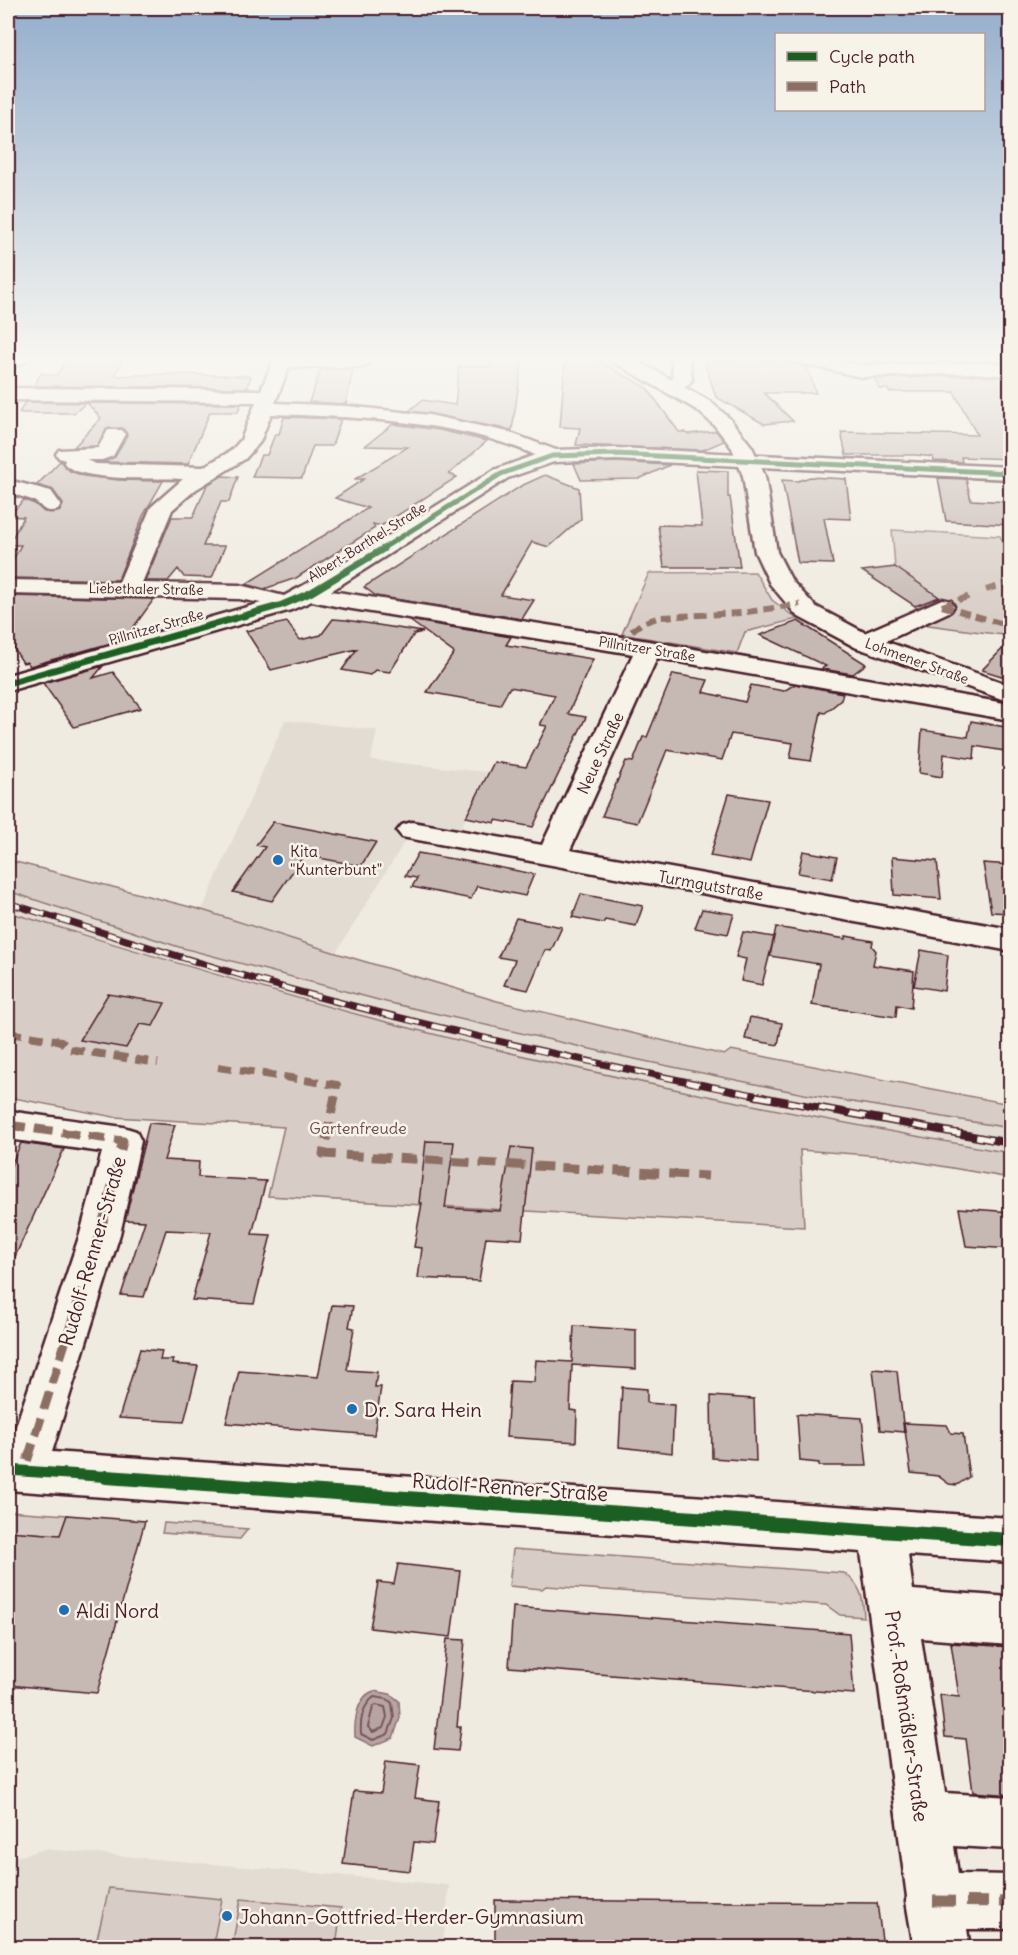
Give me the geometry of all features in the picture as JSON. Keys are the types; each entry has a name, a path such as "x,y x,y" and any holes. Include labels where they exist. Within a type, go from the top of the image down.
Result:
{"street":[{"path":"67,447 64,452 78,455 97,455 106,452 108,447"},
{"path":"128,588 162,507 180,491 246,447"},
{"path":"530,447 552,456"},
{"name":"Lohmener Straße","path":"742,447 754,476 766,552 782,584 806,611 864,642 1011,694"},
{"name":"Albert-Barthel-Straße","path":"310,593 501,474 552,456 597,453 1011,474"},
{"path":"78,455 74,463 76,466 94,470 208,473"},
{"path":"8,486 43,496 50,505"},
{"name":"Liebethaler Straße","path":"8,587 239,592 271,598 282,605"},
{"name":"Pillnitzer Straße","path":"8,683 282,605 310,593 1011,712"},
{"path":"864,642 942,606"},
{"name":"Neue Straße","path":"552,856 648,649"},
{"name":"Turmgutstraße","path":"412,831 1011,940"},
{"name":"Rudolf-Renner-Straße","path":"8,1125 123,1142 100,1234 16,1471 1011,1540"},
{"name":"Prof.-Roßmäßler-Straße","path":"881,1531 938,1924 1011,1902"},
{"path":"892,1612 1011,1621"},
{"path":"922,1818 1011,1823"}],"shaded area":[{"path":"285,720 377,730 371,760 487,772 459,833 415,825 336,953 202,910"},
{"path":"8,891 116,927 386,1002 625,1057 804,1094 1010,1128 1010,1153 799,1115 627,1080 371,1018 8,912"},
{"name":"Johann-Gottfried-Herder-Gymnasium","path":"45,1849 449,1885 443,1947 8,1947 8,1859"}],"green space":[{"path":"892,530 1000,536 1003,544 1010,544 1010,636 921,624 915,606 939,597 895,567"},
{"path":"755,572 772,600 797,619 745,632 737,653 622,634 649,573"},
{"path":"8,860 202,910 497,1001 724,1055 731,1050 1010,1104 1010,1128 804,1094 625,1057 386,1002 179,947 8,891"},
{"name":"Gartenfreude","path":"8,912 280,993 450,1038 689,1092 1010,1153 1010,1178 883,1156 800,1150 804,1227 268,1196 284,1127 114,1117 8,1097"},
{"path":"8,1511 67,1515 60,1535 8,1531"},
{"path":"164,1523 248,1529 240,1539 162,1533"},
{"path":"513,1549 844,1573 858,1587 864,1617 840,1615 826,1605 546,1586 542,1589 509,1586"},
{"path":"109,1888 222,1899 214,1939 233,1941 241,1899 341,1908 336,1947 95,1947"}],"water":[{"path":"374,1691 390,1694 399,1701 400,1718 393,1738 373,1746 355,1737 355,1731 360,1704 368,1694"}],"building":[{"path":"120,447 195,447 188,464 103,462 115,457"},
{"path":"270,447 313,447 302,478 252,477 261,455 267,455"},
{"path":"408,447 480,447 449,474 457,477 381,526 373,524 375,528 296,578 264,589 246,584 368,508 335,498 364,479 355,479"},
{"path":"633,447 709,447 703,450"},
{"path":"844,447 1011,447 1011,459 961,457 962,462 934,461 933,457 916,455 846,455"},
{"path":"60,461 70,471 84,476 163,481 143,516 118,580 8,578 8,569 21,545 8,545 24,517 8,516 24,500 35,504 44,512 60,511 63,504 53,490 37,485"},
{"path":"616,462 670,465 639,479 581,480 574,464"},
{"path":"696,470 728,471 728,497 730,497 740,567 664,567 658,525 702,526"},
{"path":"545,475 579,488 581,519 549,547 532,542 501,595 534,600 522,619 376,596 364,587 521,486"},
{"path":"222,476 238,477 229,502 221,502 203,546 225,546 212,578 184,577 178,569 168,581 145,581 172,517 193,517 207,485"},
{"path":"810,477 846,479 851,519 824,518 833,564 798,563 782,480 798,481"},
{"path":"938,478 966,479 971,500 1011,502 1011,525 946,521"},
{"path":"895,567 939,597 915,606 862,571"},
{"path":"8,596 154,599 125,639 30,666 27,662 23,663 8,639"},
{"path":"333,619 423,632 414,634 390,672 375,670 370,675 342,670 357,649 271,670 246,631 287,622 300,640 321,635"},
{"path":"409,620 511,637 506,645 593,659 568,714 586,717 533,827 466,817 494,762 526,767 547,726 540,725 555,695 510,687 500,705 427,692 454,653"},
{"path":"798,621 866,664 853,674 821,669 826,666 760,635"},
{"path":"1011,640 1011,679 982,670"},
{"path":"103,666 93,678 113,672 141,708 74,727 43,683"},
{"path":"673,674 708,680 703,692 745,702 751,685 784,691 795,684 843,693 841,700 825,713 821,712 811,761 790,758 793,743 731,734 722,760 667,750 637,823 602,816 626,761 633,762 643,737 647,737"},
{"path":"971,721 1011,728 1011,752 975,746 974,759 944,754 942,777 919,773 922,730 968,737"},
{"path":"729,794 768,800 750,863 710,856"},
{"name":"Kita \"Kunterbunt\"","path":"273,822 376,842 361,866 304,855 272,901 233,892 265,847 256,845"},
{"path":"803,851 837,857 832,879 798,873"},
{"path":"418,853 534,874 525,896 477,886 471,899 412,887 417,878 405,876"},
{"path":"892,857 937,861 941,899 894,895"},
{"path":"983,863 1011,865 1011,913 991,912"},
{"path":"581,894 643,906 636,926 572,917"},
{"path":"702,909 734,914 728,934 695,928"},
{"path":"516,918 562,927 551,951 545,950 528,990 504,985 515,960 498,957"},
{"path":"776,927 846,939 846,936 873,941 872,946 876,951 873,965 914,971 911,1008 897,1005 896,1017 812,1005 819,964 770,956"},
{"path":"743,932 774,937 762,985 741,981 746,959 736,957"},
{"path":"921,950 948,955 944,991 914,986"},
{"path":"108,994 165,1003 153,1026 140,1024 126,1048 80,1040"},
{"path":"750,1017 782,1023 778,1045 745,1039"},
{"path":"149,1123 175,1125 164,1160 199,1162 198,1177 266,1181 252,1234 271,1235 254,1304 192,1300 211,1232 166,1230 144,1297 121,1295 145,1221 125,1220"},
{"path":"426,1141 454,1142 445,1208 500,1211 511,1147 532,1149 522,1239 486,1237 479,1281 418,1278 422,1248 414,1247 422,1203 419,1203"},
{"path":"21,1143 64,1149 8,1272 8,1172"},
{"path":"959,1208 1011,1212 1011,1249 966,1246"},
{"path":"332,1305 353,1306 349,1327 354,1328 347,1370 377,1372 375,1387 381,1387 374,1435 226,1423 239,1371 318,1377"},
{"path":"574,1326 636,1330 636,1369 572,1365 570,1410 577,1411 576,1442 506,1437 510,1381 534,1382 536,1360 572,1362"},
{"path":"140,1349 162,1351 160,1360 173,1360 172,1364 198,1366 184,1422 119,1418"},
{"path":"873,1369 897,1371 904,1432 880,1430"},
{"path":"622,1387 647,1389 647,1403 674,1405 672,1453 619,1447"},
{"path":"711,1396 754,1399 756,1461 712,1458"},
{"path":"797,1414 862,1418 867,1466 819,1466 819,1463 800,1461"},
{"path":"904,1423 947,1425 951,1433 963,1434 969,1477 957,1485 949,1484 938,1476 911,1473"},
{"name":"Aldi Nord","path":"67,1515 145,1521 97,1693 8,1685 8,1531 60,1535"},
{"path":"398,1564 460,1571 451,1637 370,1628 378,1582 394,1584"},
{"path":"513,1607 849,1633 854,1694 509,1667"},
{"path":"447,1639 465,1640 457,1727 461,1727 458,1751 434,1749"},
{"path":"951,1643 1011,1647 1011,1795 973,1792 966,1739 945,1737 940,1695 959,1697"},
{"path":"386,1761 420,1765 415,1798 439,1801 433,1844 414,1842 410,1871 343,1864 354,1791 381,1793"},
{"path":"495,1900 877,1903 883,1947 495,1947"}],"railway":[{"path":"8,903 229,972 361,1008 533,1049 764,1097"},
{"path":"756,1096 1010,1143"}],"marked path":[{"path":"986,590 1010,582"},
{"path":"942,606 970,596"},
{"path":"622,645 629,633 642,623 660,617 741,613 800,604"},
{"path":"942,606 1010,626"},
{"path":"8,1033 61,1041 69,1049 158,1063"},
{"path":"218,1067 337,1085 323,1154 708,1176"},
{"path":"8,1125 123,1141 100,1234 24,1471"},
{"path":"933,1901 1010,1902"}],"cycle path":[{"path":"8,683 282,605 310,593 354,567 501,474 552,456 616,454 1010,473"},
{"path":"8,1470 1010,1540"}],"place":[{"name":"Kita \"Kunterbunt\"","path":"278,860"},
{"name":"Dr. Sara Hein","path":"352,1409"},
{"name":"Aldi Nord","path":"64,1610"},
{"name":"Johann-Gottfried-Herder-Gymnasium","path":"227,1916"}]}
